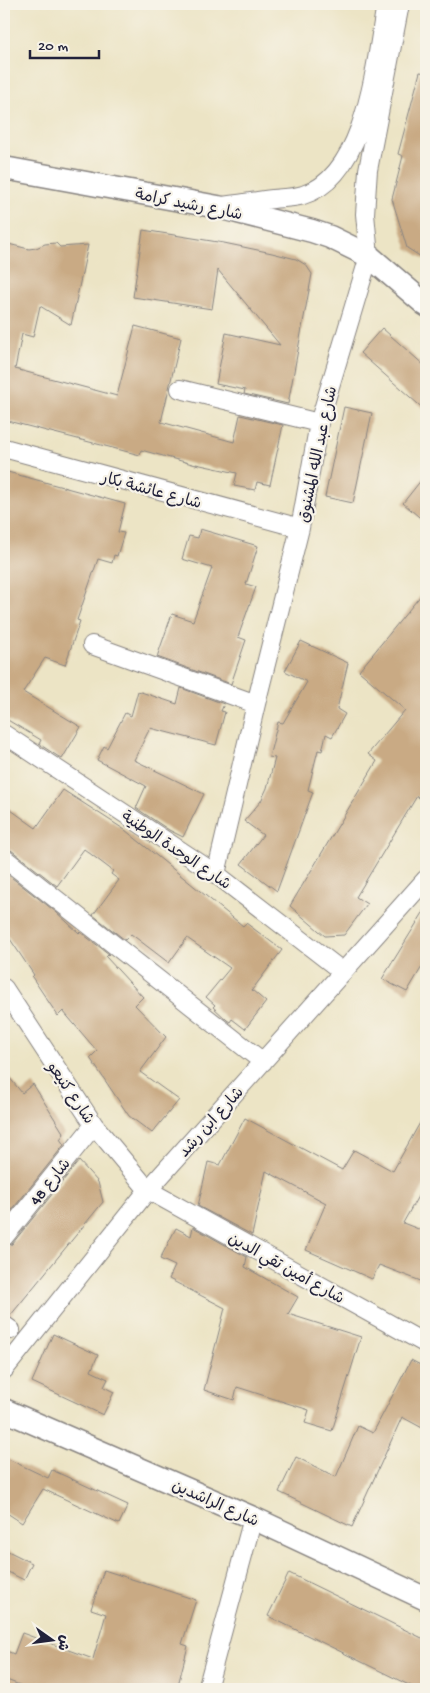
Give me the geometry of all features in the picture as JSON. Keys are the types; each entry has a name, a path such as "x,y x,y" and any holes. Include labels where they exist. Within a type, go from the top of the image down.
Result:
{"street":[{"path":"218,207 302,196 324,185 332,177 347,158 358,136 371,84 386,4"},
{"name":"شارع عبد الله المشنوق","path":"216,874 300,528 320,423 369,256 364,214 368,170 400,4"},
{"name":"شارع رشيد كرامة","path":"4,168 218,207 312,231 330,237 369,256 426,305"},
{"path":"180,389 320,423"},
{"name":"شارع عائشة بكار","path":"4,448 300,528"},
{"path":"92,645 256,704"},
{"name":"شارع الوحدة الوطنية","path":"4,734 216,874 344,972"},
{"path":"4,858 263,1062"},
{"name":"شارع ابن رشد","path":"4,1370 148,1190 426,879"},
{"name":"شارع كنيعو","path":"4,992 94,1125 148,1190"},
{"name":"شارع 48","path":"4,1237 94,1125"},
{"name":"شارع أمين تقي الدين","path":"148,1190 426,1344"},
{"name":"شارع الراشدين","path":"4,1410 253,1518 426,1599"},
{"path":"207,1689 253,1518"}],"building":[{"path":"420,72 426,73 426,260 407,248 392,199 403,156 398,154"},
{"path":"143,230 272,253 296,259 306,265 312,274 288,404 244,394 245,390 216,384 226,333 280,345 218,270 212,309 133,297"},
{"path":"4,243 29,249 56,243 60,247 88,245 71,325 40,306 33,337 22,334 15,369 117,396 135,326 181,338 161,422 234,442 240,415 283,425 270,485 257,482 255,490 234,486 237,473 196,465 141,450 140,455 4,420"},
{"path":"382,328 426,367 426,411 360,353"},
{"path":"344,407 372,413 353,503 325,497"},
{"path":"4,471 125,504 118,532 124,533 117,556 114,555 112,563 98,559 77,620 80,621 65,665 45,658 23,692 81,727 62,759 39,744 41,740 6,719 4,724"},
{"path":"426,474 426,523 403,503"},
{"path":"200,529 258,546 246,584 256,587 238,637 246,640 231,684 157,657 172,614 193,621 212,568 182,559 189,536 198,538"},
{"path":"426,589 426,804 417,796 356,897 367,904 344,935 325,936 290,906 377,761 368,754 405,710 359,671"},
{"path":"301,641 348,663 337,709 345,714 332,737 326,734 322,751 318,750 308,790 313,792 277,891 241,864 263,835 244,821 261,801 267,788 275,758 269,757 278,722 283,723 307,682 285,671"},
{"path":"181,688 224,704 221,711 225,712 216,745 150,728 134,760 204,794 183,837 136,808 146,786 97,760 104,746 107,748 125,713 131,716 138,691 177,704"},
{"path":"63,790 125,830 243,926 246,923 282,950 252,990 266,1002 245,1029 232,1019 230,1022 227,1020 213,1007 215,1005 206,997 230,968 187,938 169,963 131,934 125,940 93,915 119,880 111,874 113,871 84,849 57,886 11,850 4,848 4,805 36,828"},
{"path":"7,874 56,912 79,933 109,954 106,957 143,997 135,1005 166,1037 140,1072 179,1100 152,1133 129,1116 90,1058 97,1051 63,1011 58,1016 4,930 4,875"},
{"path":"426,908 426,960 407,992 382,979"},
{"path":"4,1071 22,1093 33,1084 64,1134 60,1139 64,1145 4,1220"},
{"path":"426,1112 426,1182 403,1223 426,1232 426,1283 379,1265 372,1279 306,1250 326,1203 266,1171 252,1235 198,1206 208,1162 220,1165 245,1118 342,1170 354,1150 393,1171"},
{"path":"79,1161 98,1182 103,1202 10,1316 4,1315 4,1247 12,1244"},
{"path":"193,1227 247,1257 245,1267 298,1297 288,1314 361,1337 332,1431 305,1423 309,1410 237,1387 234,1400 204,1390 225,1308 169,1279 175,1266 160,1259 176,1228 191,1236"},
{"path":"53,1334 98,1355 91,1371 108,1379 104,1387 114,1392 103,1415 32,1382"},
{"path":"411,1360 426,1368 426,1430 402,1417 352,1527 279,1492 296,1457 336,1477 358,1426 373,1433"},
{"path":"4,1457 48,1478 52,1470 128,1505 119,1524 43,1489 22,1523 4,1511"},
{"path":"4,1549 32,1563 24,1580 4,1570"},
{"path":"104,1570 196,1600 182,1644 188,1646 177,1689 30,1689 4,1679 4,1650 14,1654 22,1633 93,1659 106,1614 91,1609"},
{"path":"289,1573 426,1640 426,1689 417,1689 268,1616"}]}
